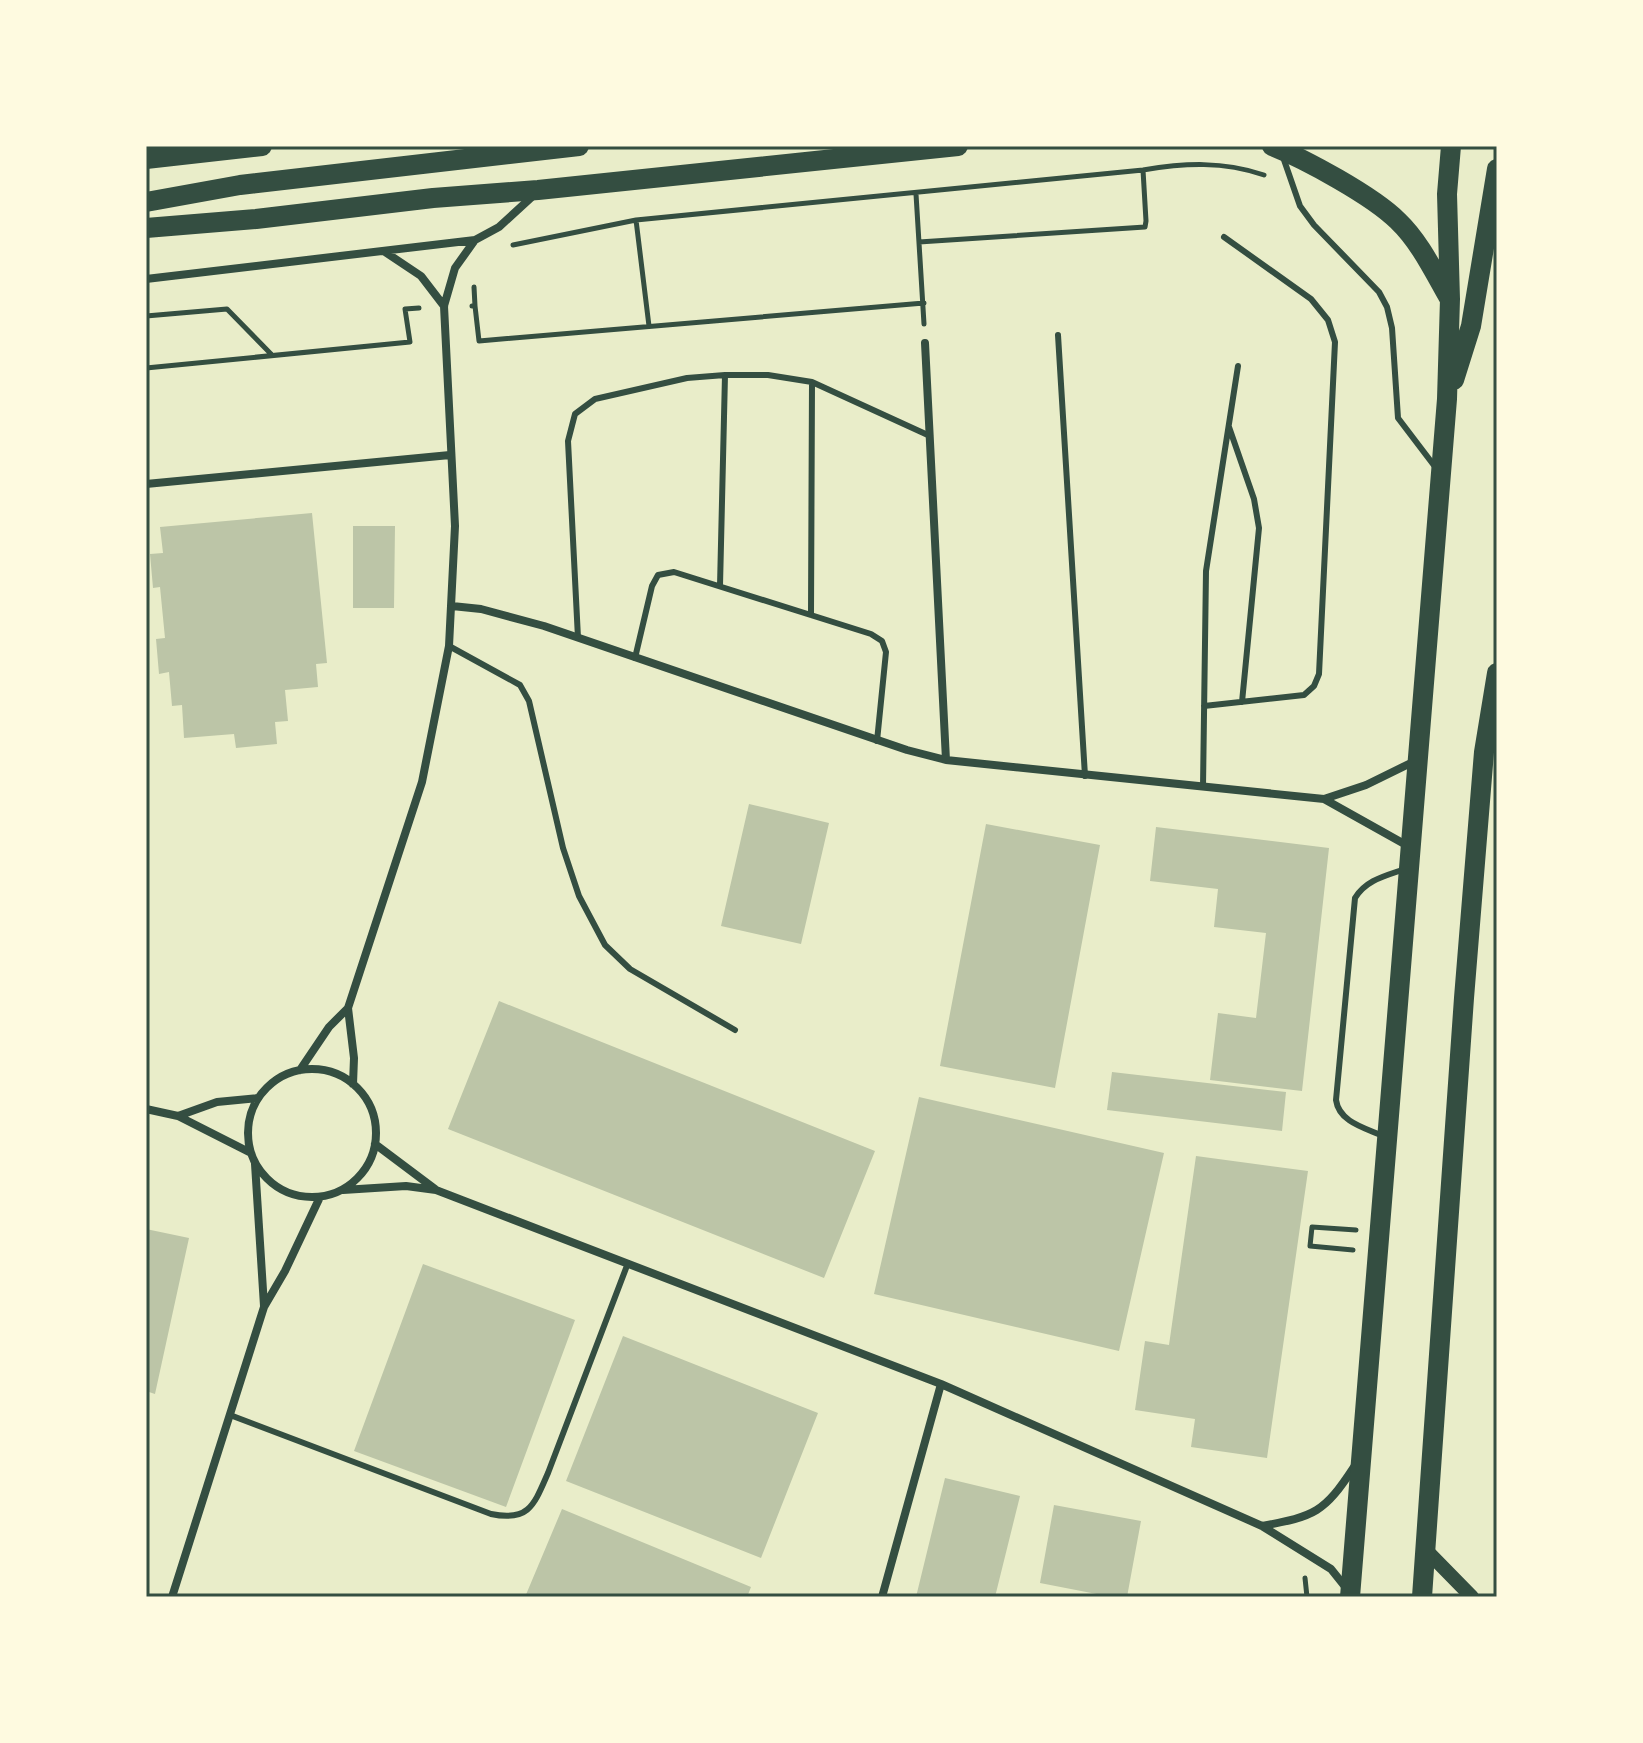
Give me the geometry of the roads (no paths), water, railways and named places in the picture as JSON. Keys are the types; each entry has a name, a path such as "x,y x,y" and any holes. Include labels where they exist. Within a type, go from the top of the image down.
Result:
{"main road":[{"path":"146,159 262,146"},
{"path":"146,202 240,185 579,146"},
{"path":"146,228 958,146"},
{"path":"1348,1596 1362,1456 1447,399 1450,299 1447,194 1451,146"},
{"path":"1276,148 1352,188 1398,220 1450,299"},
{"path":"1447,399 1471,326 1497,169"},
{"path":"1422,1597 1466,967 1484,752 1497,673"}],"street":[{"path":"300,1070 313,1048 348,1008 422,782 449,646 455,526 444,306 455,268 475,240 520,210 538,190"},
{"path":"146,279 475,240"},
{"path":"385,252 421,276 444,306"},
{"path":"925,343 946,760"},
{"path":"146,484 450,455"},
{"path":"452,606 513,617 877,741 946,760 1324,799 1366,785 1418,760"},
{"path":"1324,799 1409,858"},
{"path":"348,1008 354,1058 353,1084"},
{"path":"343,1190 364,1171 375,1144 375,1122 367,1101 353,1084 337,1074 319,1069 300,1070 276,1079 258,1098 248,1125 251,1153 271,1183 294,1195 320,1197 343,1190 406,1186 436,1190 628,1263 941,1384 1262,1526 1331,1569 1348,1596"},
{"path":"178,1116 217,1102 258,1098"},
{"path":"146,1109 178,1116 251,1153"},
{"path":"375,1144 436,1190"},
{"path":"255,1163 264,1307"},
{"path":"172,1597 264,1307 320,1197"},
{"path":"882,1597 941,1384"},
{"path":"1262,1526 1297,1520 1318,1512 1335,1496 1362,1456"},
{"path":"1425,1549 1472,1597"}],"lane":[{"path":"1276,148 1300,206 1314,225 1379,292 1387,307 1392,328 1398,418 1441,475"},
{"path":"1204,706 1304,695 1314,686 1319,674 1335,342 1328,320 1311,299 1224,237"},
{"path":"1058,335 1085,776"},
{"path":"1203,787 1206,571 1238,366"},
{"path":"720,586 725,375"},
{"path":"578,638 568,441 575,414 595,399 687,378 768,375 812,382 930,436"},
{"path":"811,615 812,382"},
{"path":"1229,426 1254,499 1259,528 1242,702"},
{"path":"635,658 652,586 658,575 674,572 871,634 882,641 886,652 877,741"},
{"path":"449,646 520,685 529,701 563,848 579,896 605,945 630,969 735,1030"},
{"path":"1386,1137 1347,1119 1341,1114 1336,1100 1355,898 1361,888 1409,858"},
{"path":"230,1415 491,1514 508,1518 522,1515 540,1492 628,1263"}]}
